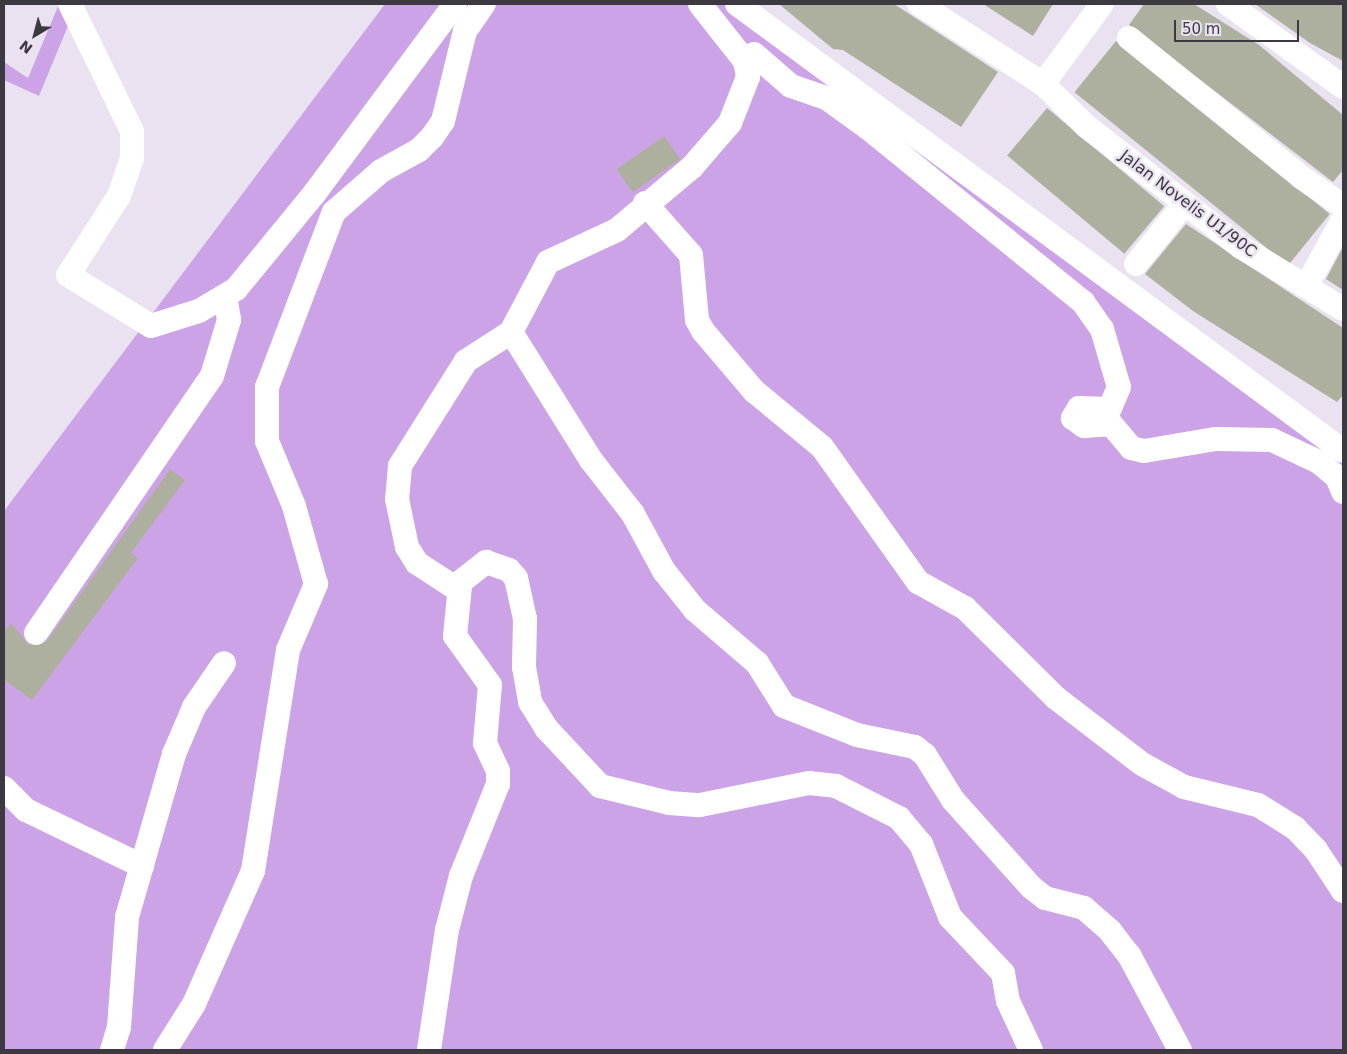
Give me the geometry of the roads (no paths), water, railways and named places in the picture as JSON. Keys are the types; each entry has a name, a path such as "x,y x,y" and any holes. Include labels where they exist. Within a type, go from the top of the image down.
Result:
{"street":[{"path":"70,4 132,131 132,158 119,196 68,275 141,324 164,324 236,289 314,194 455,4"},
{"path":"165,1050 194,1004 253,871 288,650 316,584 294,506 267,441 267,387 334,212 380,171 419,150 432,137 443,121 465,31 484,4"},
{"path":"460,586 431,576 407,547 397,499 400,466 466,361 511,332 548,262 602,240 717,143 743,96 748,77 745,61 700,4"},
{"path":"737,4 1343,451"},
{"name":"Jalan Novelis U1/90C","path":"919,4 1043,84 1086,126 1241,247 1343,309"},
{"path":"1043,84 1102,4"},
{"path":"1228,4 1343,87"},
{"path":"1129,38 1301,178 1343,206"},
{"path":"745,61 754,54 791,86 828,99 868,128 1083,302 1102,329 1113,362 1118,393 1109,417 1131,448 1144,451 1216,439 1272,440 1319,462 1337,477 1343,492"},
{"path":"645,203 691,255 697,320 703,331 754,391 822,447 918,582 965,608 1056,698 1142,764 1184,787 1258,805 1294,828 1316,850 1343,891"},
{"path":"1136,264 1184,203"},
{"path":"1306,287 1343,219"},
{"path":"36,633 212,376 229,320 225,296"},
{"path":"511,332 591,460 633,514 664,571 695,610 757,663 784,706 857,735 915,747 926,755 953,800 1031,887 1044,898 1084,908 1110,931 1129,955 1180,1050"},
{"path":"428,1050 456,894 498,784 498,771 485,743 490,685 455,636 460,586 469,573 486,562 509,570 516,578 525,619 524,667 530,702 546,728 600,786 669,803 700,805 809,784 836,786 899,818 921,844 950,917 1003,974 1008,1001 1031,1050"},
{"path":"112,1050 119,1027 127,917 174,754 194,707 224,663"},
{"path":"4,788 26,810 142,866"}]}
